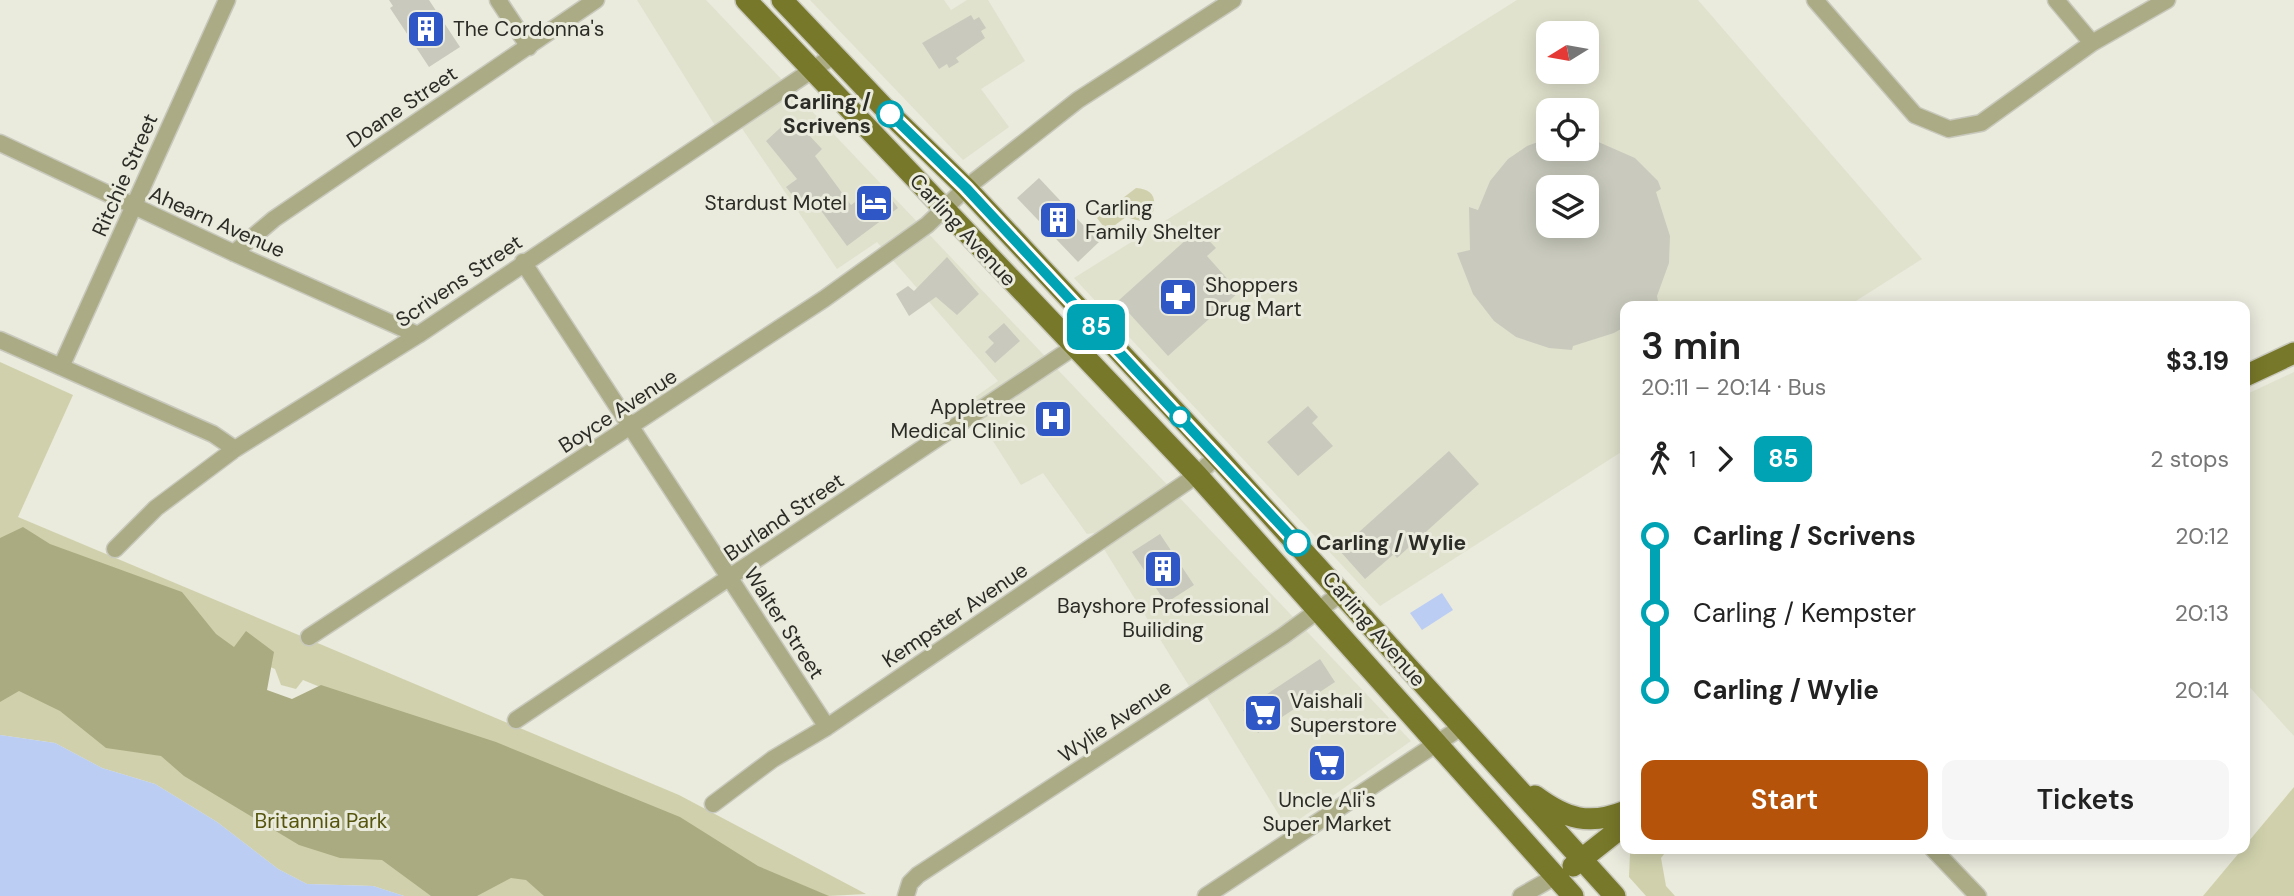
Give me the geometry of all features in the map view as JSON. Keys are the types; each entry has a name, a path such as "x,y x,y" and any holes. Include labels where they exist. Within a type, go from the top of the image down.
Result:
{"main road":[{"name":"Carling Avenue","path":"746,0 1073,347 1198,475 1573,896"},
{"name":"Carling Avenue","path":"782,0 833,56 966,188 1343,592 1460,727 1615,896"},
{"path":"2250,374 2294,353"},
{"path":"1499,770 1564,816 1597,820 1620,812"},
{"path":"1556,876 1583,860 1620,829"}],"street":[{"name":"Ritchie Street","path":"61,367 227,0"},
{"path":"498,0 529,47"},
{"name":"Doane Street","path":"234,253 274,219 596,0"},
{"name":"Boyce Avenue","path":"309,637 824,299 927,225 966,188 1078,100 1233,0"},
{"path":"1815,0 1915,115 1949,129 1981,123 2092,43 2166,0"},
{"path":"2056,0 2092,43"},
{"name":"Scrivens Street","path":"115,549 156,508 235,449 418,335 523,262 813,72 833,56"},
{"name":"Ahearn Avenue","path":"0,143 133,207 418,335"},
{"name":"Walter Street","path":"523,262 634,426 827,727"},
{"path":"0,340 213,435 235,449"},
{"name":"Burland Street","path":"516,720 1073,347"},
{"name":"Kempster Avenue","path":"713,804 773,759 827,727 1198,475 1216,456"},
{"name":"Wylie Avenue","path":"908,890 1343,592"},
{"path":"1206,896 1439,744 1460,727"},
{"path":"1938,854 1978,896"},
{"path":"1521,896 1556,876"}],"shaded area":[{"path":"637,0 706,0 1411,741 1287,828 1197,681 1189,686 1094,533 1087,534 1043,473 1021,485 968,402 998,381 877,242 837,269 733,115 716,127"},
{"path":"810,0 944,0 951,10 967,0 988,0 1025,61 981,89 1009,127 963,160"},
{"path":"1517,0 1698,0 1922,259 1856,301 1620,301 1620,453 1380,606 1074,278"},
{"path":"2294,372 2294,736 2250,688 2250,393"}],"green space":[{"path":"1136,188 1146,190 1152,195 1153,212 1140,221 1126,217 1107,231 1097,218"},
{"path":"0,362 73,395 18,517 679,795 866,894 828,896 303,680 296,689 281,685 275,669 0,556"},
{"path":"23,527 50,544 182,592 216,634 234,647 246,631 274,652 267,690 292,699 321,685 496,742 680,817 758,866 829,896 544,896 526,880 511,878 477,896 431,896 382,860 340,858 299,845 184,776 161,756 106,748 60,711 19,691 0,702 0,538"},
{"name":"Britannia Park","path":"0,624 692,896 404,896 373,886 307,884 278,869 217,822 155,784 102,768 55,743 0,735"},
{"path":"2294,787 2294,896 2203,896 2238,854 2250,854 2250,840"},
{"path":"1630,854 1664,854 1661,858 1666,886 1675,896 1646,896 1629,877"}],"water":[{"path":"1442,593 1453,610 1422,630 1410,613"},
{"path":"0,735 55,743 102,768 155,784 217,822 278,869 307,884 373,886 404,896 0,896"}],"building":[{"name":"The Cordonna's","path":"389,0 429,0 460,47 429,67 390,8 393,6"},
{"path":"971,15 974,20 979,17 986,28 981,31 985,38 956,58 959,62 949,68 947,64 939,69 922,43"},
{"name":"Stardust Motel","path":"792,117 822,149 815,156 851,205 880,184 898,208 847,246 808,193 797,201 786,187 797,179 766,141"},
{"path":"1599,142 1635,158 1658,181 1661,189 1656,192 1670,236 1669,263 1657,296 1658,301 1620,301 1620,330 1573,346 1572,350 1549,348 1516,337 1494,321 1473,294 1457,253 1470,250 1469,207 1478,210 1490,181 1508,159 1536,143 1536,161 1599,161"},
{"name":"Carling Family Shelter","path":"1039,178 1099,242 1078,262 1017,198"},
{"name":"Shoppers Drug Mart","path":"1198,229 1216,248 1207,256 1239,292 1168,356 1118,301"},
{"path":"947,257 979,294 957,315 936,297 909,316 896,294 908,286 914,291"},
{"path":"1004,323 1020,341 995,363 985,352 994,343 988,337"},
{"path":"1308,406 1318,417 1312,423 1333,446 1298,476 1267,442"},
{"path":"1449,451 1479,484 1397,558 1394,554 1365,579 1339,550"},
{"name":"Bayshore Professional Builiding","path":"1160,534 1194,585 1166,603 1132,552"},
{"path":"1320,659 1335,682 1258,733 1243,710"}],"bus line":[{"name":"85","path":"890,114 966,188 1297,543"}],"place":[{"name":"The Cordonna's","path":"426,29"},
{"name":"Carling / Scrivens","path":"890,114"},
{"name":"Stardust Motel","path":"874,203"},
{"name":"Carling Family Shelter","path":"1058,220"},
{"name":"Shoppers Drug Mart","path":"1178,297"},
{"name":"Appletree Medical Clinic","path":"1053,419"},
{"name":"Carling / Wylie","path":"1297,543"},
{"name":"Bayshore Professional Builiding","path":"1163,569"},
{"name":"Vaishali Superstore","path":"1263,713"},
{"name":"Uncle Ali's Super Market","path":"1327,763"}]}
